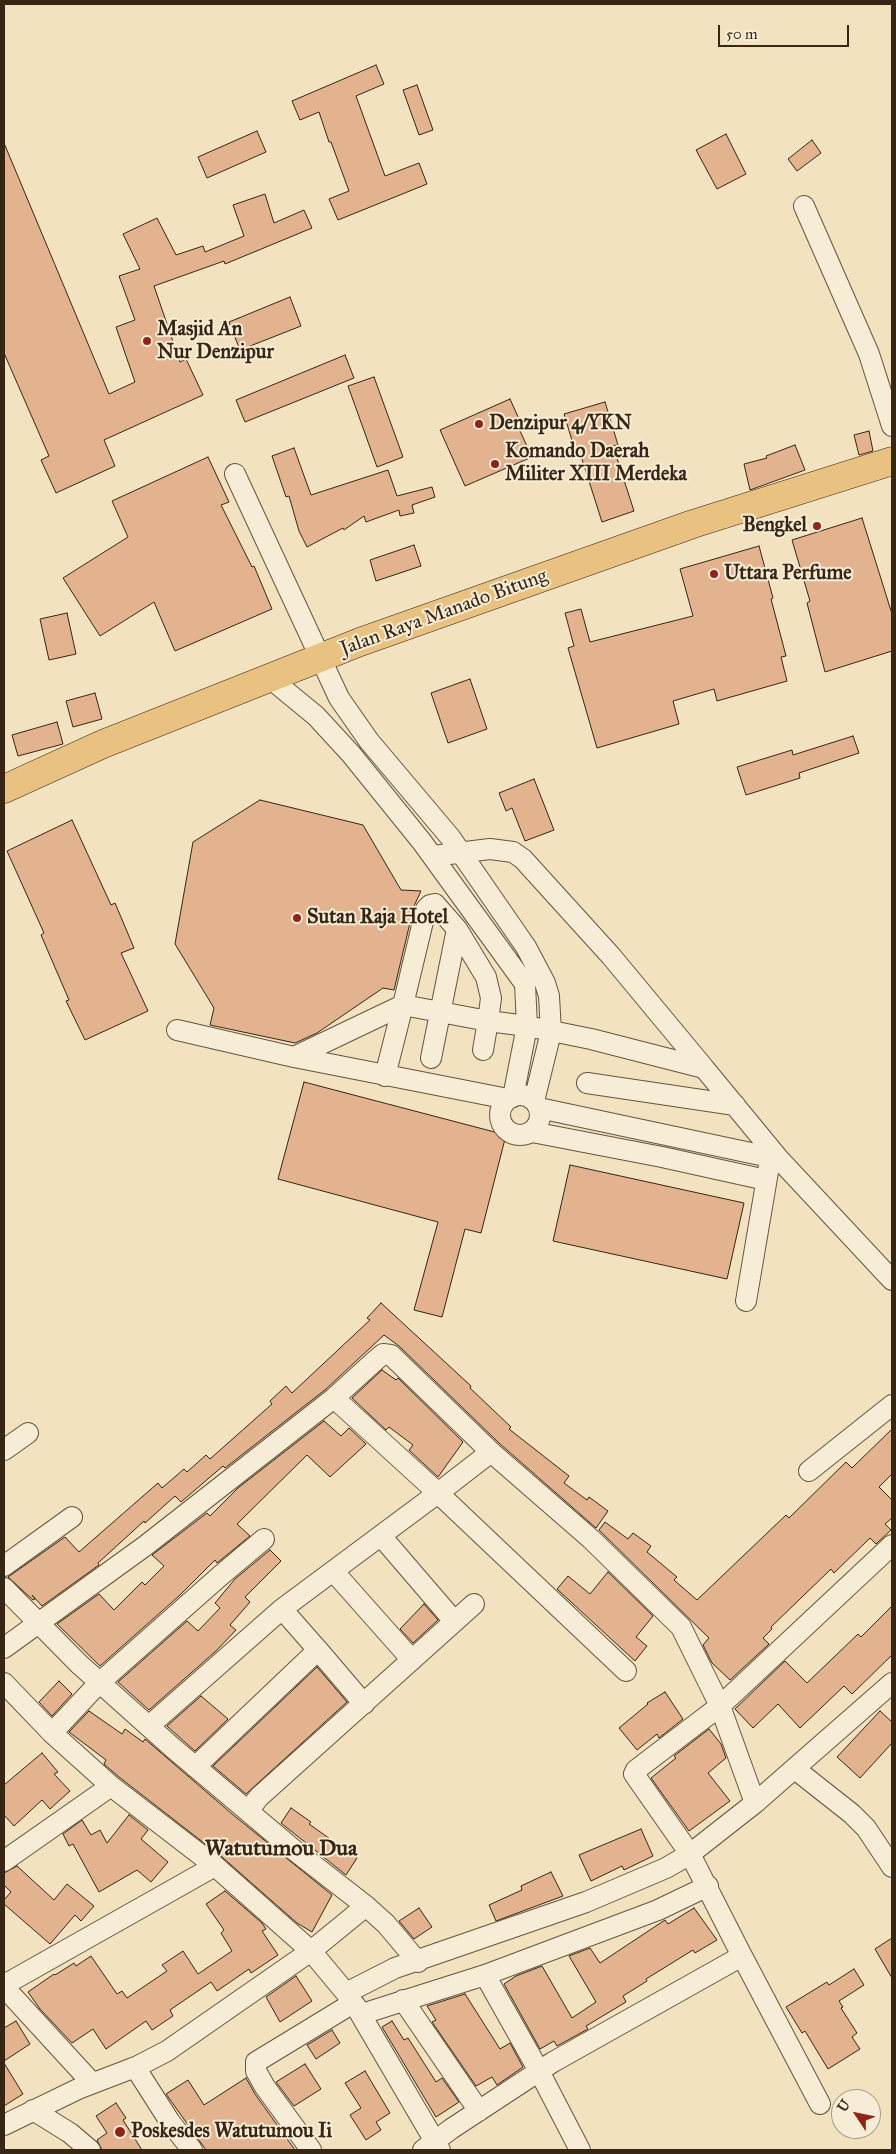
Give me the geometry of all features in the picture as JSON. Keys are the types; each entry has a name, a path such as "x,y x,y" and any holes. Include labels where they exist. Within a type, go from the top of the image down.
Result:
{"highway":[{"name":"Jalan Raya Manado Bitung","path":"4,788 102,744 271,679 320,658 693,524 892,461"}],"street":[{"path":"804,206 869,354 892,426"},
{"path":"235,474 339,698 369,741 450,836 526,946 545,983 549,996 551,1032 536,1104 540,1117 532,1132"},
{"path":"271,679 316,716 351,754 432,856 525,984 527,1026 510,1098 502,1105 500,1114 501,1123 506,1130 514,1135 532,1132 662,1157 766,1180"},
{"path":"432,856 490,849 513,852 523,859 611,956 735,1105 775,1158 892,1280"},
{"path":"385,1076 428,906 434,904 457,929 491,988 483,1050"},
{"path":"431,1058 442,1013 457,929"},
{"path":"294,1057 403,1005 591,1039 704,1068"},
{"path":"177,1030 385,1076 510,1098 526,1096 536,1104 775,1158"},
{"path":"587,1083 735,1105"},
{"path":"746,1301 766,1180 775,1158"},
{"path":"4,1648 145,1546 334,1398 383,1354 391,1355 491,1452 591,1539 681,1627 720,1706 755,1803"},
{"path":"334,1398 438,1493 626,1671"},
{"path":"809,1471 892,1405"},
{"path":"4,1450 28,1433"},
{"path":"149,1726 282,1609 334,1572 491,1452"},
{"path":"4,1566 72,1517"},
{"path":"381,1536 454,1621"},
{"path":"52,1733 99,1683 264,1539"},
{"path":"820,2104 690,1854 634,1774 636,1770 720,1706 892,1545"},
{"path":"334,1572 412,1660"},
{"path":"4,1588 99,1683 294,1850 366,1906 386,1924 418,1962"},
{"path":"248,1811 259,1797 474,1604"},
{"path":"282,1609 364,1704"},
{"path":"195,1767 318,1650"},
{"path":"4,1683 52,1733 111,1786 215,1866 311,1950 354,2003 432,2147 479,2111 539,2071 742,1956"},
{"path":"311,2150 265,2087 256,2071 256,2062 354,2003 395,1968 418,1962 632,1884 690,1854 755,1803 892,1683"},
{"path":"795,1769 852,1814 866,1828 892,1867"},
{"path":"5,1858 111,1786"},
{"path":"92,2083 4,1986 215,1866"},
{"path":"354,2003 403,2000 485,1975 658,1910 708,1886"},
{"path":"4,2125 92,2083 135,2067 167,2051 311,1950 366,1906"},
{"path":"485,1975 539,2071 580,2150"},
{"path":"403,2000 479,2111"},
{"path":"135,2067 170,2122 192,2150"},
{"path":"33,2110 70,2133 90,2150"}],"building":[{"path":"376,65 384,84 356,96 385,176 419,163 427,184 338,220 329,199 349,191 331,142 329,142 319,112 300,120 292,101"},
{"path":"417,85 433,130 419,135 403,90"},
{"path":"257,131 266,152 207,178 198,157"},
{"path":"726,134 746,174 717,189 696,150"},
{"path":"812,140 821,153 797,171 788,159"},
{"path":"4,143 109,394 135,382 116,327 135,320 119,276 140,269 123,234 157,218 176,255 203,246 205,252 244,236 233,205 265,194 274,223 304,210 312,228 225,264 224,261 154,286 180,362 186,359 203,395 104,440 115,466 56,493 41,460 49,456 4,353"},
{"path":"290,297 301,326 240,350 229,322"},
{"path":"345,355 354,378 245,422 236,400"},
{"path":"374,377 403,457 377,467 348,386"},
{"path":"510,399 519,419 515,420 532,457 465,486 440,430"},
{"path":"605,402 618,445 613,446 634,511 602,522 581,456 577,457 564,414"},
{"path":"869,431 873,451 859,455 854,435"},
{"path":"795,445 805,470 750,490 744,464 767,458 766,456"},
{"path":"294,448 311,495 388,470 397,496 432,487 435,497 412,505 414,513 400,516 399,510 366,522 364,516 344,530 343,528 307,547 299,531 289,496 286,497 272,456"},
{"path":"208,457 229,502 221,505 252,567 254,566 272,609 175,651 154,602 100,636 63,578 128,537 112,501"},
{"path":"862,518 892,614 892,651 825,672 807,603 810,601 792,540"},
{"path":"414,545 421,566 376,581 370,560"},
{"path":"759,546 786,656 781,657 787,681 717,701 714,689 673,701 679,724 597,748 568,648 574,646 565,613 581,609 590,642 693,616 680,569"},
{"path":"67,613 76,654 49,660 40,619"},
{"path":"470,679 487,729 448,743 431,693"},
{"path":"95,693 102,719 73,727 66,701"},
{"path":"57,722 63,744 18,756 12,735"},
{"path":"853,736 859,753 799,773 800,778 746,795 737,767 792,750 793,755"},
{"path":"534,779 554,830 525,841 512,808 506,811 499,793"},
{"name":"Sutan Raja Hotel","path":"260,800 363,825 401,890 421,891 414,906 394,990 383,988 317,1033 295,1043 210,1025 214,1008 175,944 193,842"},
{"path":"72,820 111,905 115,903 134,948 121,953 148,1011 85,1040 66,1001 69,1000 41,935 44,933 7,851"},
{"path":"304,1082 506,1135 481,1233 465,1229 442,1317 414,1310 438,1222 278,1179"},
{"path":"570,1165 744,1203 727,1279 553,1241"},
{"path":"381,1303 471,1386 470,1388 511,1427 509,1429 569,1476 564,1483 587,1500 589,1497 608,1511 596,1528 499,1443 399,1346 384,1335 326,1389 225,1468 223,1466 181,1502 175,1496 145,1523 144,1521 98,1563 99,1565 42,1606 32,1595 35,1599 33,1600 8,1577 65,1537 79,1552 158,1483 162,1488 184,1469 187,1472 206,1455 210,1459 272,1404 270,1401 286,1386 292,1393 370,1320 367,1318"},
{"path":"382,1370 396,1380 398,1378 463,1442 438,1477 409,1450 413,1445 389,1427 386,1430 352,1398"},
{"path":"324,1421 341,1436 349,1428 366,1444 330,1477 307,1455 237,1524 250,1536 217,1563 215,1560 180,1595 100,1666 57,1624 99,1594 114,1610 142,1582 145,1585 164,1566 152,1555 207,1513 210,1516 238,1488"},
{"path":"892,1429 892,1474 879,1487 892,1500 892,1518 885,1524 891,1530 876,1544 870,1538 834,1573 831,1569 771,1627 772,1629 763,1638 769,1644 730,1680 712,1663 703,1645 709,1638 599,1530 605,1522 628,1539 633,1533 651,1546 647,1552 677,1577 674,1580 697,1600 786,1515 789,1518 846,1462 852,1468"},
{"path":"270,1550 281,1561 245,1597 250,1602 230,1625 236,1630 217,1650 149,1710 118,1682 187,1621 198,1631 220,1608 215,1603 235,1579"},
{"path":"608,1572 653,1616 636,1637 647,1646 635,1661 557,1589 568,1576 590,1594"},
{"path":"424,1604 438,1620 413,1643 400,1629"},
{"path":"892,1606 892,1655 852,1694 844,1686 800,1728 778,1704 753,1728 735,1709 785,1661 807,1683 858,1634 861,1637"},
{"path":"317,1667 347,1702 246,1794 213,1766"},
{"path":"59,1681 72,1694 52,1716 39,1702"},
{"path":"665,1692 683,1719 659,1738 657,1734 637,1750 619,1728 647,1703"},
{"path":"201,1696 228,1719 195,1751 167,1726"},
{"path":"89,1711 122,1734 125,1729 143,1742 145,1739 232,1814 332,1895 312,1932 297,1923 222,1857 119,1777 104,1764 106,1760 69,1732"},
{"path":"880,1711 892,1722 892,1743 860,1778 837,1757"},
{"path":"709,1729 721,1744 726,1758 708,1773 730,1801 689,1831 651,1778 676,1758 674,1756"},
{"path":"42,1753 58,1772 54,1774 70,1791 50,1809 42,1800 14,1826 4,1815 4,1785"},
{"path":"291,1808 311,1822 309,1824 357,1858 346,1875 281,1823"},
{"path":"129,1815 148,1830 141,1839 168,1862 151,1882 137,1870 99,1892 73,1844 69,1846 63,1834 82,1820 91,1835 100,1830 107,1843"},
{"path":"641,1829 653,1856 624,1870 622,1866 591,1881 579,1855"},
{"path":"17,1866 54,1900 67,1884 94,1906 81,1921 75,1915 50,1944 4,1904 4,1900 11,1892 4,1885 4,1873"},
{"path":"551,1872 563,1896 496,1921 489,1905 522,1890 521,1886"},
{"path":"225,1891 262,1923 266,1929 262,1931 278,1955 251,1973 249,1969 217,1991 211,1982 170,2010 173,2016 152,2030 146,2021 106,2049 93,2029 72,2043 40,2009 28,1992 54,1974 74,1963 76,1966 91,1956 117,1994 122,1991 127,1998 167,1971 162,1965 183,1951 198,1974 232,1951 221,1933 224,1930 206,1904"},
{"path":"419,1908 432,1927 414,1939 399,1921"},
{"path":"694,1908 717,1940 695,1953 693,1950 646,1979 647,1981 623,1996 626,2002 586,2026 588,2029 557,2046 554,2041 540,2049 504,1984 516,1976 542,1966 572,2018 596,2002 569,1956 590,1948 600,1963 665,1920 668,1924"},
{"path":"892,1938 892,1978 875,1949"},
{"path":"854,1969 864,1985 839,2001 843,2007 841,2008 857,2033 852,2037 860,2049 828,2069 805,2031 802,2033 786,2007 827,1982 829,1985"},
{"path":"296,1976 312,2001 280,2022 266,1997"},
{"path":"465,1994 500,2049 510,2043 523,2067 497,2085 492,2077 476,2086 432,2022 436,2020 427,2006"},
{"path":"16,2021 30,2044 4,2061 4,2028"},
{"path":"392,2021 404,2040 408,2038 436,2082 442,2078 459,2102 436,2117 382,2027"},
{"path":"332,2030 340,2043 316,2059 307,2045"},
{"path":"4,2063 23,2094 4,2106"},
{"path":"305,2064 321,2089 294,2106 276,2082"},
{"path":"365,2071 390,2113 376,2122 381,2130 366,2140 350,2115 361,2108 345,2083"},
{"path":"246,2078 255,2094 295,2150 206,2150 166,2094 188,2080 204,2105"},
{"name":"Poskesdes Watutumou Ii","path":"116,2103 126,2118 123,2120 142,2150 102,2150 97,2140 107,2133 96,2116"}],"place":[{"name":"Masjid An Nur Denzipur","path":"147,341"},
{"name":"Denzipur 4/YKN","path":"479,424"},
{"name":"Komando Daerah Militer XIII Merdeka","path":"495,464"},
{"name":"Bengkel","path":"817,526"},
{"name":"Uttara Perfume","path":"714,574"},
{"name":"Sutan Raja Hotel","path":"297,918"},
{"name":"Poskesdes Watutumou Ii","path":"120,2132"}],"district":[{"name":"Watutumou Dua","path":"281,1850"}]}
